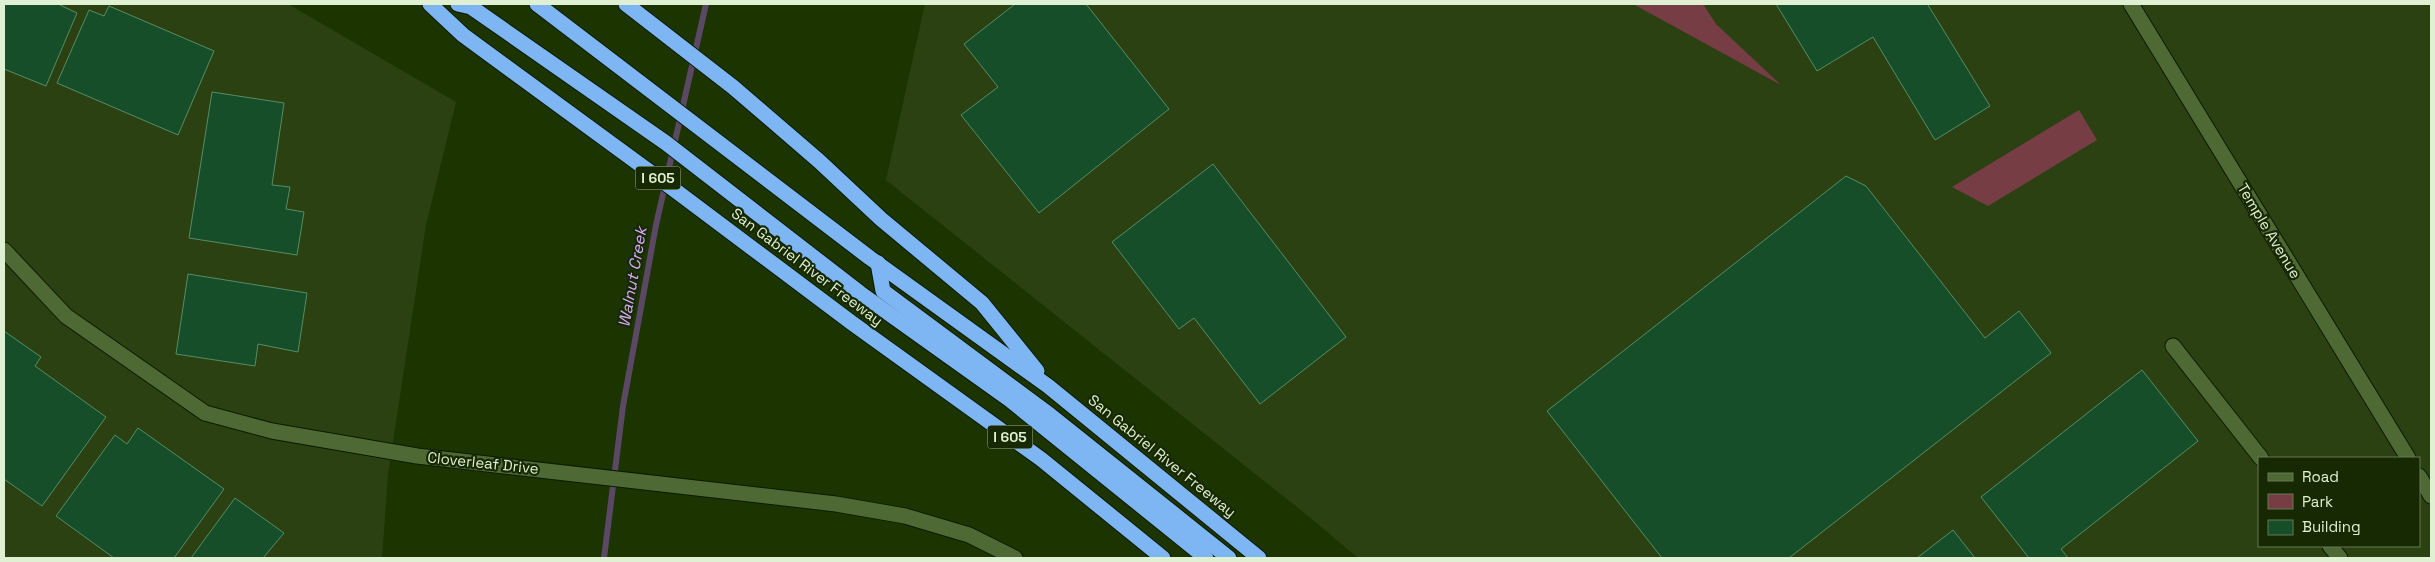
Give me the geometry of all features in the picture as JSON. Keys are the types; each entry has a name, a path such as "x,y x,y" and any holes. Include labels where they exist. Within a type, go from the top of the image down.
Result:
{"highway":[{"name":"San Gabriel River Freeway","path":"430,4 463,35 668,185 852,324 1041,459 1163,558"},
{"name":"San Gabriel River Freeway","path":"537,4 874,261 1048,386 1260,558"},
{"path":"626,4 733,87 820,161 881,219 982,303 1048,386"},
{"path":"464,6 666,143 860,293 1010,400 1206,558"},
{"path":"874,261 883,291 1058,421 1229,558"}],"street":[{"name":"Temple Avenue","path":"2131,4 2407,457"},
{"name":"Cloverleaf Drive","path":"4,250 66,316 206,413 272,431 417,456 836,504 905,516 969,535 1014,558"},
{"path":"2173,346 2260,457"},
{"path":"2420,478 2431,496"},
{"path":"2331,547 2340,558"}],"shaded area":[{"path":"4,4 288,4 456,102 426,225 388,474 382,558 4,558"},
{"path":"925,4 2431,4 2431,558 1358,558 1312,519 886,180"}],"green space":[{"path":"1633,4 1703,4 1716,24 1781,85"},
{"path":"2079,110 2097,140 1988,206 1952,187"}],"building":[{"path":"4,4 61,4 77,13 46,86 4,69"},
{"path":"1015,4 1086,4 1169,109 1039,213 961,115 998,87 964,44"},
{"path":"1776,4 1930,4 1928,5 1990,106 1935,140 1873,37 1817,71"},
{"path":"109,6 214,51 178,135 57,83 89,10 104,16"},
{"path":"212,92 284,103 272,185 290,187 286,209 304,212 297,255 189,238"},
{"path":"1213,164 1346,337 1260,404 1194,318 1179,329 1112,242"},
{"path":"1846,176 1866,186 1985,338 2019,311 2051,353 1789,558 1662,558 1547,411"},
{"path":"188,274 307,293 298,352 258,344 255,366 176,354"},
{"path":"4,331 41,357 35,366 106,417 42,506 4,479"},
{"path":"2142,370 2198,441 2061,549 2068,558 2029,558 1981,497"},
{"path":"138,428 224,489 174,558 114,558 56,516 115,435 127,444"},
{"path":"235,498 284,533 263,558 191,558"},
{"path":"1953,530 1975,558 1917,558"}],"waterway":[{"name":"Walnut Creek","path":"604,558 623,406 656,225 706,4"}]}
